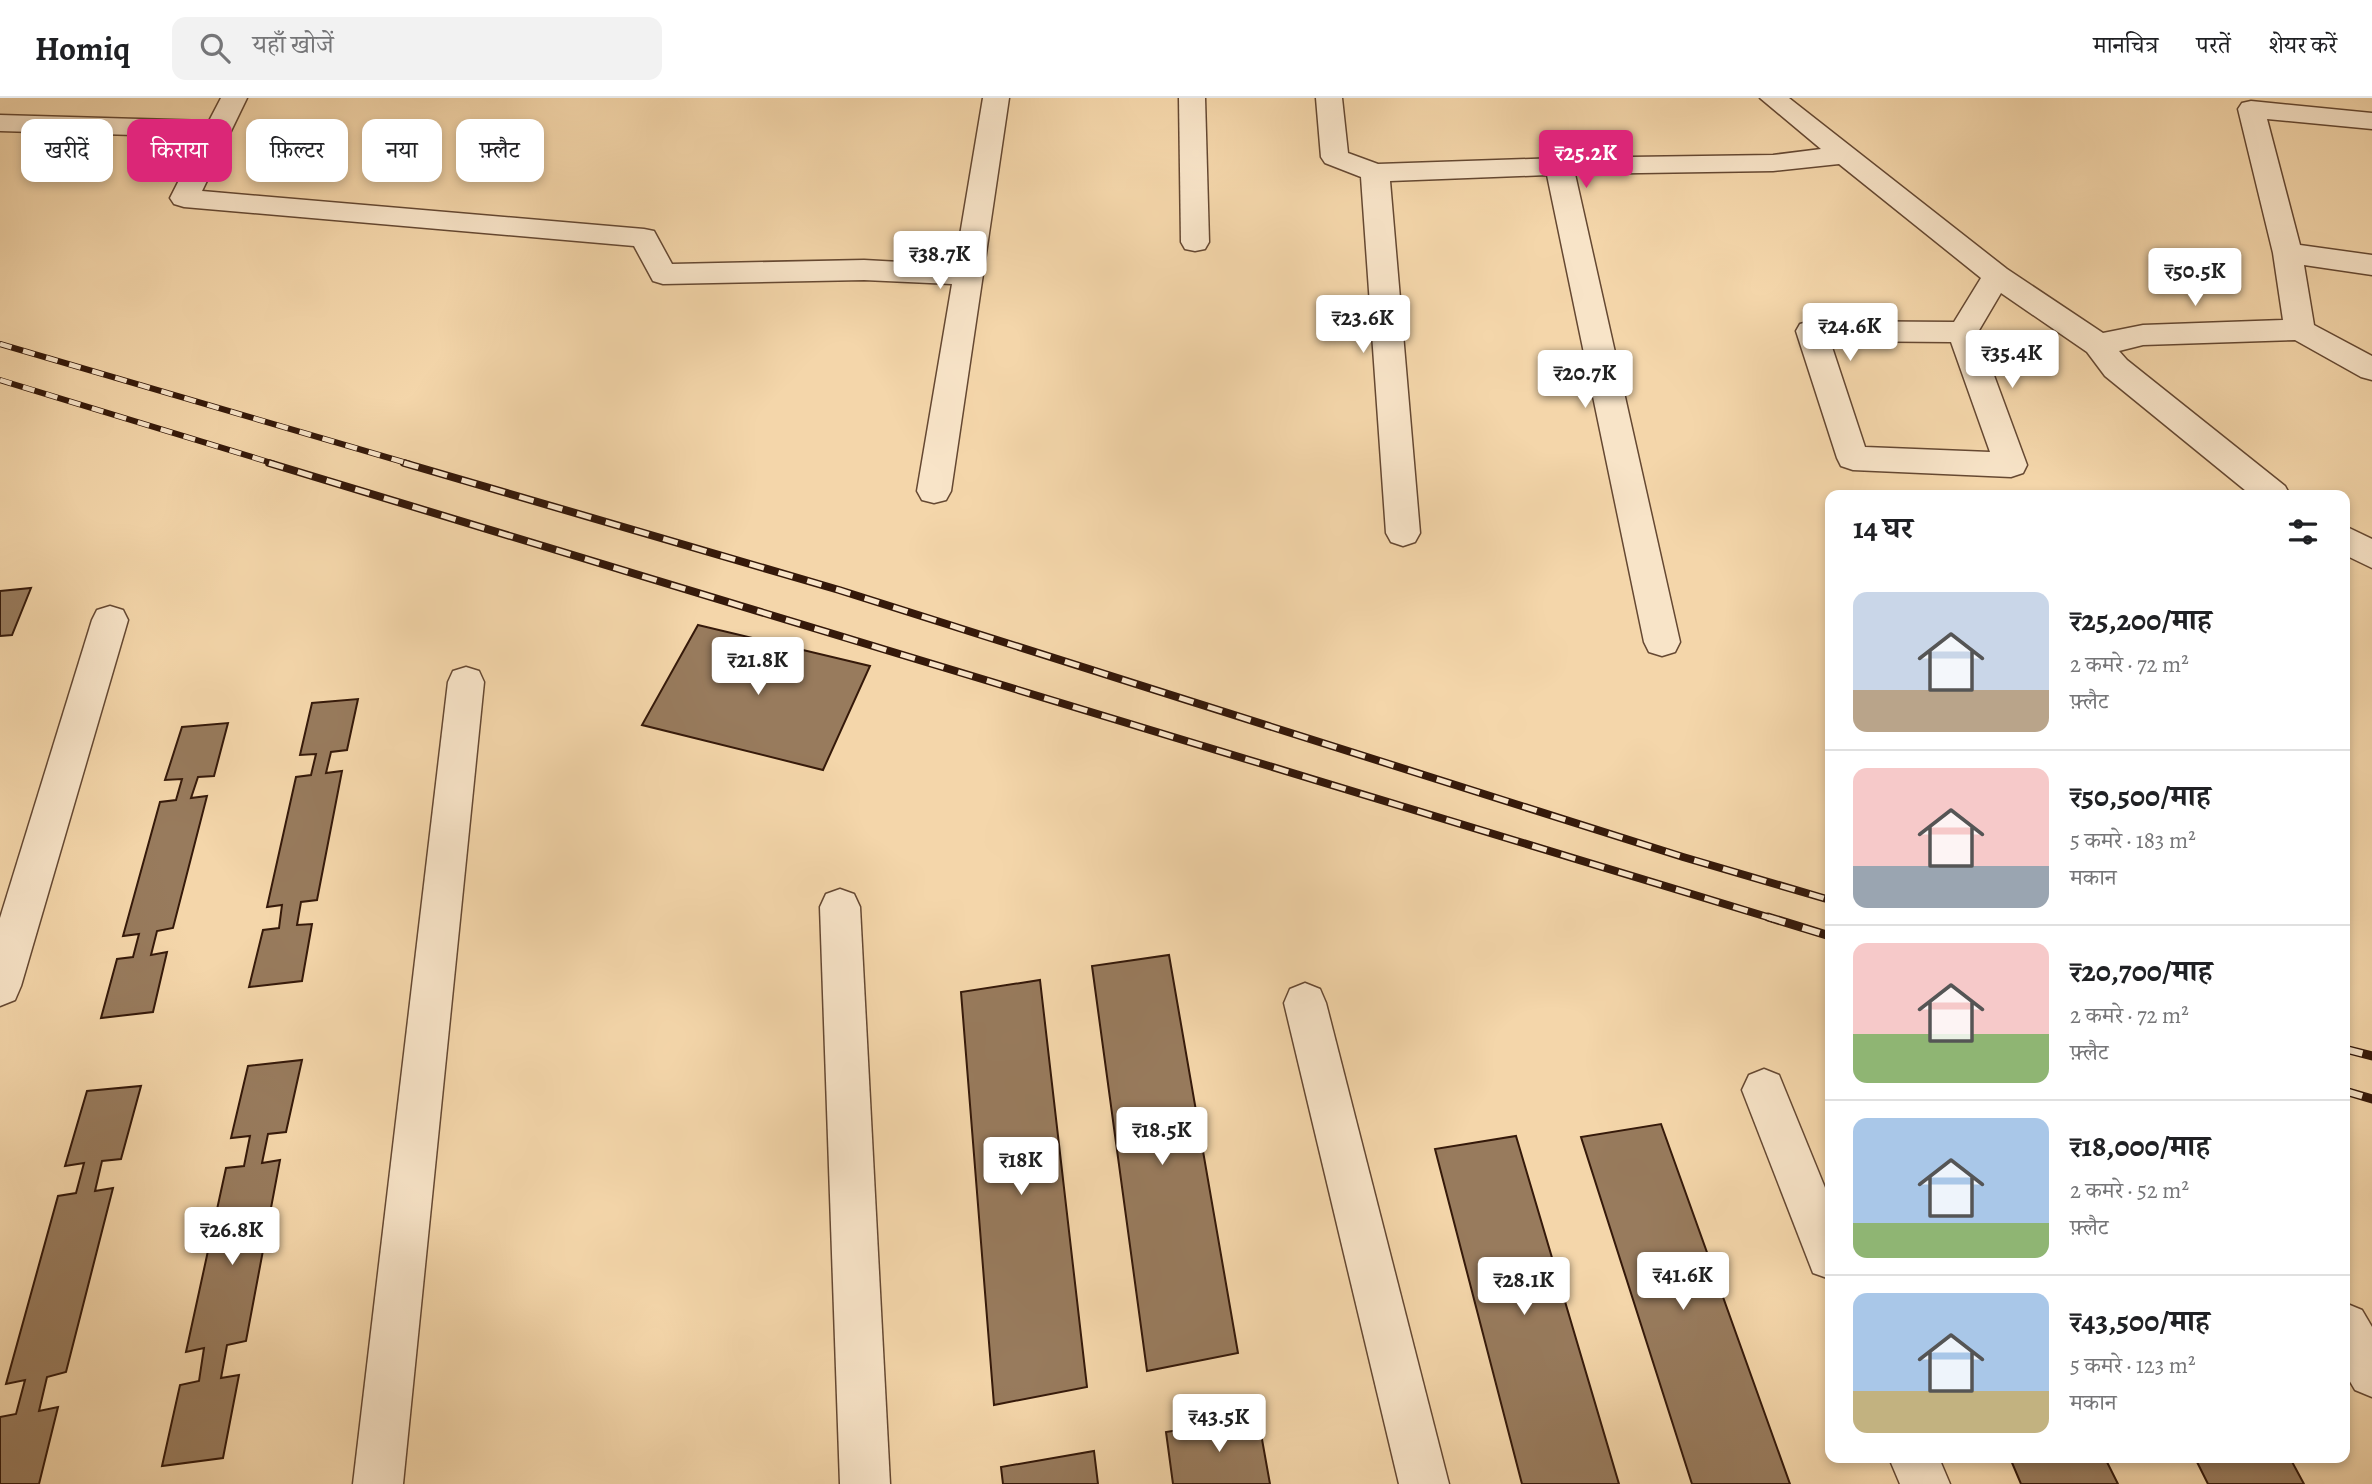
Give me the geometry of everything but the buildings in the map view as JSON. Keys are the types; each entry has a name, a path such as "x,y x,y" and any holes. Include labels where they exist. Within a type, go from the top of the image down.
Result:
{"street":[{"path":"223,119 234,98"},
{"path":"934,491 996,98 983,98"},
{"path":"1192,98 1195,242"},
{"path":"1329,98 1335,157 1375,173 1559,166 1773,163 1846,155"},
{"path":"1773,98 1997,276 2098,345 2116,368 2267,490"},
{"path":"2300,330 2288,253 2251,109 2372,121"},
{"path":"0,123 127,126"},
{"path":"1559,166 1662,642"},
{"path":"1375,173 1404,533"},
{"path":"192,182 184,198 643,238 663,274 864,270 968,275"},
{"path":"2288,253 2372,265"},
{"path":"1963,332 1997,276"},
{"path":"2098,345 2143,335 2300,330 2372,369"},
{"path":"1811,331 1963,332 2011,466 1853,458 1811,331"},
{"path":"2350,542 2372,555"},
{"path":"0,986 110,620"},
{"path":"378,1484 466,682"},
{"path":"839,907 865,1484"},
{"path":"1305,1003 1424,1484"},
{"path":"1764,1090 1825,1243"},
{"path":"2350,1336 2372,1373"},
{"path":"1916,1463 1925,1484"}],"railway":[{"path":"0,344 410,464"},
{"path":"0,380 275,464"},
{"path":"269,463 1774,919"},
{"path":"404,463 839,590 1683,857 1825,899"},
{"path":"1768,917 1825,934"},
{"path":"2350,1050 2372,1056"},
{"path":"2350,1092 2372,1099"}]}
